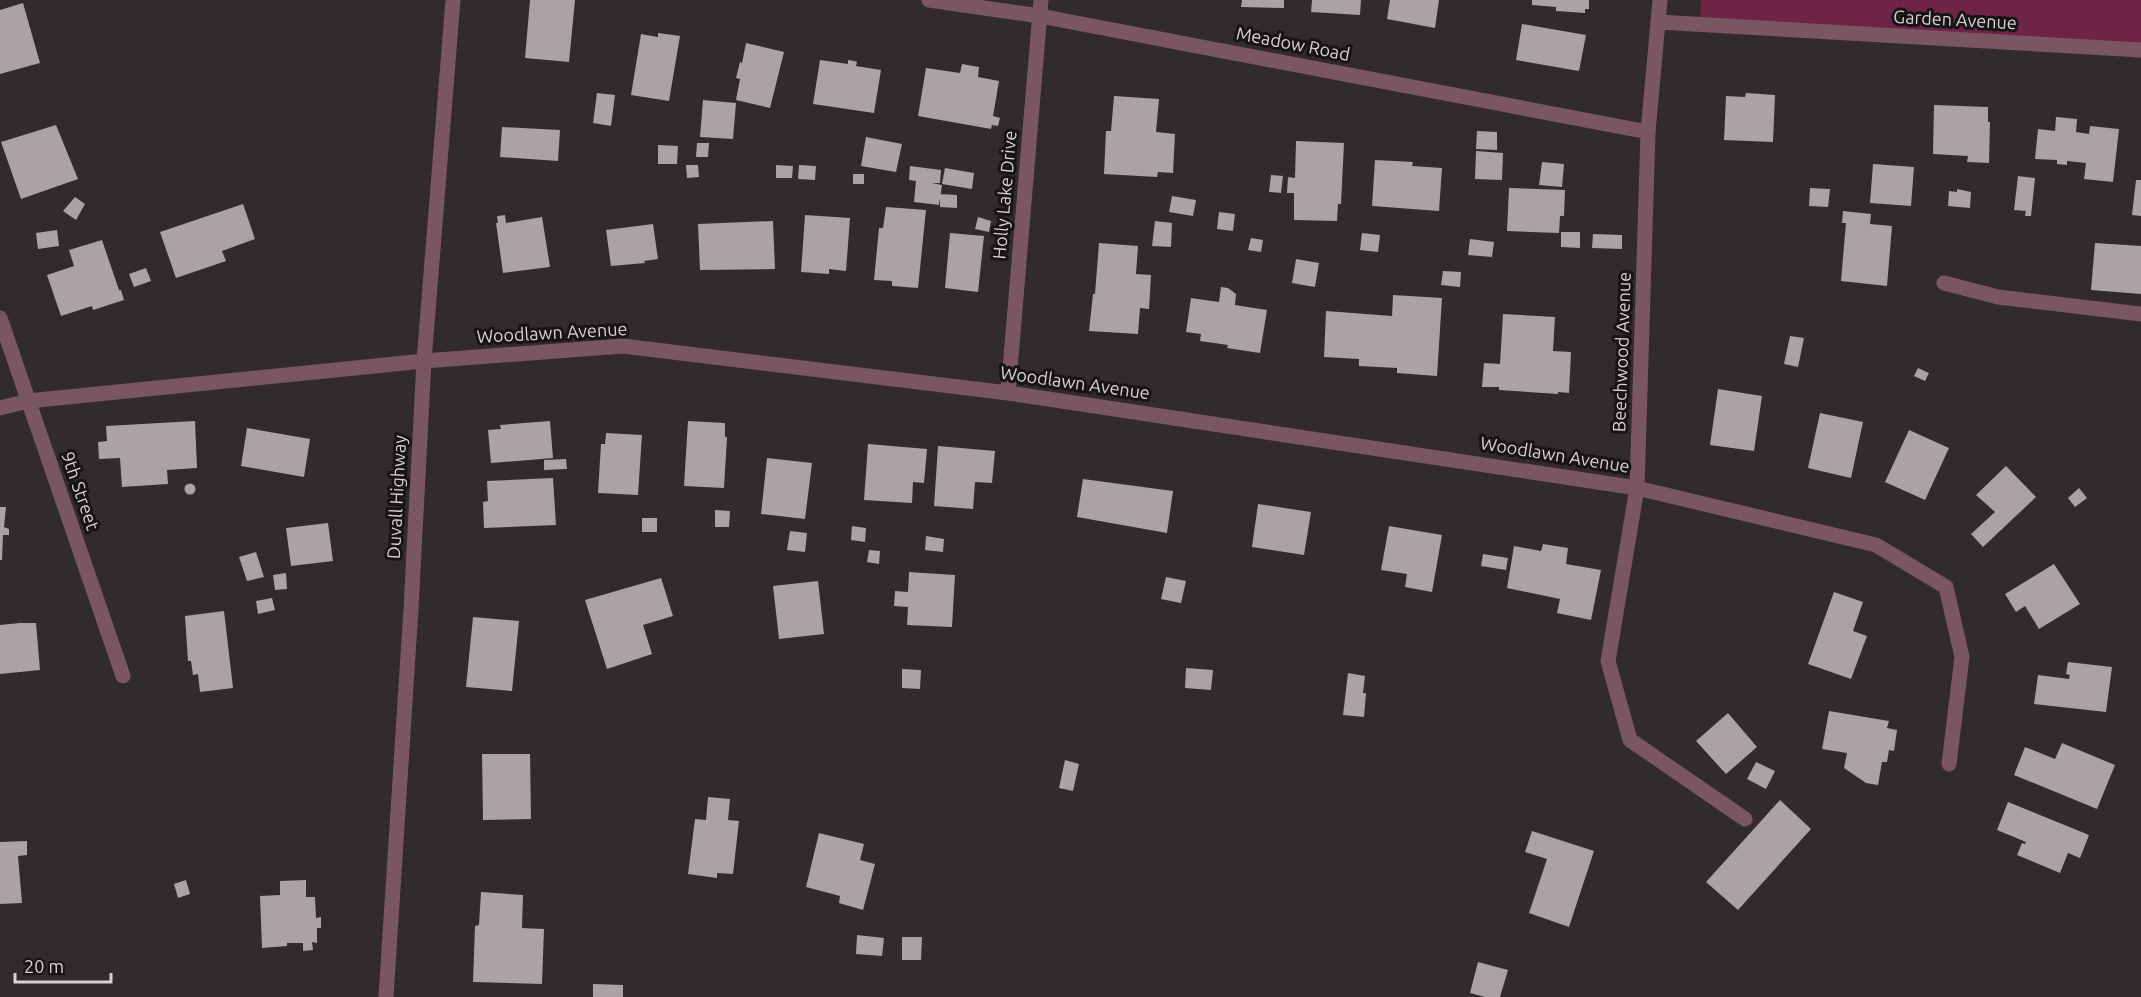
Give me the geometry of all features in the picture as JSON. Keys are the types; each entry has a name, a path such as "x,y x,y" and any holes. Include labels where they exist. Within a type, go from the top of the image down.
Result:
{"street":[{"name":"Duvall Highway","path":"386,997 411,609 424,361 453,0"},
{"name":"Meadow Road","path":"929,0 1040,16 1648,132"},
{"name":"Holly Lake Drive","path":"1008,393 1041,0"},
{"name":"Beechwood Avenue","path":"1660,0 1648,132 1637,488 1608,661 1630,740 1745,819"},
{"name":"Garden Avenue","path":"1658,22 2141,50"},
{"path":"1944,283 1998,297 2141,314"},
{"name":"9th Street","path":"0,318 123,676"},
{"name":"Woodlawn Avenue","path":"0,408 28,401 424,361 624,346 1008,393 1637,488 1876,544 1946,587 1962,657 1949,764"}],"shaded area":[{"path":"1701,0 2141,0 2141,45 1700,17"}],"building":[{"path":"530,0 575,0 569,62 525,58"},
{"path":"1242,0 1284,0 1284,8 1241,7"},
{"path":"1312,0 1361,0 1360,15 1311,12"},
{"path":"1390,0 1439,0 1435,28 1387,19"},
{"path":"1532,0 1589,0 1589,9 1585,9 1585,13 1556,11 1556,7 1532,5"},
{"path":"23,3 40,63 0,74 0,10"},
{"path":"1522,24 1586,35 1579,71 1516,60"},
{"path":"658,33 680,36 669,101 631,95 641,34 658,37"},
{"path":"746,43 784,52 770,108 736,100 740,79 736,78"},
{"path":"820,60 848,64 848,60 857,62 856,66 881,70 874,113 813,104"},
{"path":"962,64 979,67 978,77 999,81 993,116 1000,118 998,126 992,125 991,129 918,116 926,68 960,73"},
{"path":"597,93 615,95 611,126 593,123"},
{"path":"1746,93 1775,95 1773,142 1724,140 1726,96 1745,97"},
{"path":"1114,96 1159,99 1156,132 1175,134 1173,173 1158,172 1157,177 1104,174 1106,131 1111,131"},
{"path":"703,100 736,103 733,139 700,137"},
{"path":"1934,105 1988,107 1989,163 1967,162 1968,156 1933,154"},
{"path":"2056,117 2077,119 2076,132 2089,134 2090,126 2119,129 2113,182 2084,179 2086,163 2067,161 2067,165 2057,164 2057,160 2035,159 2038,129 2055,131"},
{"path":"56,125 78,179 21,199 1,142"},
{"path":"502,127 560,130 558,161 500,157"},
{"path":"1477,131 1497,132 1497,150 1476,149"},
{"path":"866,137 902,144 896,172 861,166"},
{"path":"1296,141 1344,143 1341,204 1338,204 1337,221 1294,220 1294,193 1287,193 1288,177 1295,178"},
{"path":"697,143 709,143 708,157 696,157"},
{"path":"658,145 678,146 677,164 658,164"},
{"path":"1476,151 1503,153 1502,180 1475,179"},
{"path":"1375,160 1413,162 1412,166 1442,168 1439,211 1372,206"},
{"path":"1542,162 1564,164 1562,187 1539,185"},
{"path":"1873,164 1914,167 1911,206 1870,203"},
{"path":"686,165 698,165 699,177 687,178"},
{"path":"776,165 793,166 792,178 776,178"},
{"path":"799,165 816,166 815,180 798,179"},
{"path":"910,166 941,170 940,183 932,183 942,185 939,205 914,202 916,181 909,180"},
{"path":"945,168 974,173 972,189 942,184"},
{"path":"853,174 864,174 864,184 853,184"},
{"path":"1271,175 1283,176 1281,193 1269,192"},
{"path":"2018,176 2035,178 2031,216 2025,216 2026,211 2014,210"},
{"path":"2136,180 2141,180 2141,216 2132,215"},
{"path":"1509,188 1565,190 1564,216 1560,216 1559,233 1507,231"},
{"path":"1810,188 1830,189 1828,207 1809,206"},
{"path":"1957,189 1971,192 1970,208 1948,206 1949,191 1957,192"},
{"path":"940,194 957,195 957,208 940,207"},
{"path":"1172,196 1196,200 1193,216 1169,212"},
{"path":"75,197 85,204 76,220 63,211"},
{"path":"243,204 255,239 222,251 226,261 176,278 160,232"},
{"path":"886,207 926,210 918,288 892,286 892,281 874,280 879,228 883,228"},
{"path":"1843,211 1871,214 1870,224 1892,226 1887,286 1841,281 1846,223 1842,223"},
{"path":"1219,212 1235,214 1233,231 1217,229"},
{"path":"505,215 506,223 542,217 550,267 503,273 496,223 498,223 497,216"},
{"path":"805,215 850,218 846,271 829,269 829,274 801,272"},
{"path":"978,217 991,221 989,232 975,229"},
{"path":"773,221 775,269 700,270 698,224"},
{"path":"1155,221 1172,223 1171,247 1152,246"},
{"path":"653,224 658,259 644,261 645,263 611,266 606,230"},
{"path":"57,230 59,246 38,249 36,233"},
{"path":"1561,232 1580,232 1580,248 1561,247"},
{"path":"950,233 984,236 978,292 945,288"},
{"path":"1362,233 1380,235 1378,252 1360,250"},
{"path":"1593,234 1622,235 1622,249 1592,248"},
{"path":"1251,238 1263,240 1261,252 1248,250"},
{"path":"1470,239 1494,242 1492,257 1468,255"},
{"path":"102,240 124,300 93,310 92,306 61,316 47,275 74,266 69,250"},
{"path":"1099,243 1138,246 1136,274 1151,275 1149,309 1140,308 1138,334 1089,331"},
{"path":"2095,243 2141,246 2141,294 2091,290"},
{"path":"1296,259 1319,263 1315,287 1292,283"},
{"path":"146,268 151,281 134,287 129,274"},
{"path":"1443,271 1461,272 1460,287 1441,285"},
{"path":"1221,287 1228,288 1236,294 1235,305 1267,310 1260,353 1200,341 1201,334 1186,332 1191,298 1219,302"},
{"path":"1393,295 1442,298 1437,376 1397,373 1397,368 1359,366 1359,359 1324,357 1326,311 1392,316"},
{"path":"1503,314 1555,317 1553,351 1571,352 1569,393 1499,390 1499,387 1482,387 1484,363 1500,364"},
{"path":"1790,336 1804,338 1798,367 1784,364"},
{"path":"1918,368 1929,373 1925,381 1914,376"},
{"path":"1718,389 1762,396 1754,451 1710,445"},
{"path":"1820,413 1863,422 1851,478 1808,468"},
{"path":"195,421 197,468 167,470 168,484 122,487 120,458 99,459 98,442 107,441 106,426"},
{"path":"550,421 553,458 491,463 488,430 501,429 500,425"},
{"path":"688,421 725,423 725,437 727,437 724,488 684,486"},
{"path":"247,428 310,439 304,477 241,466"},
{"path":"1909,430 1949,448 1925,500 1885,482"},
{"path":"606,433 642,435 638,495 598,493 601,444 605,444"},
{"path":"868,444 927,449 924,483 913,482 912,503 864,500"},
{"path":"938,446 995,451 992,483 975,482 973,509 934,506"},
{"path":"767,458 812,463 805,519 761,514"},
{"path":"566,459 567,469 544,470 544,460"},
{"path":"2006,466 2036,497 1983,547 1971,534 1995,512 1976,495"},
{"path":"553,478 556,525 484,528 483,502 488,501 487,481"},
{"path":"1083,479 1173,491 1167,533 1077,517"},
{"path":"190,483 196,489 190,495 184,489"},
{"path":"2079,488 2087,498 2075,507 2068,498"},
{"path":"1258,504 1311,512 1304,555 1252,547"},
{"path":"0,507 6,507 4,527 9,529 9,535 3,535 2,560 0,560"},
{"path":"715,510 730,511 729,527 715,527"},
{"path":"642,518 657,518 657,532 642,532"},
{"path":"328,523 333,561 291,566 286,528"},
{"path":"852,526 866,528 865,542 851,540"},
{"path":"1389,526 1442,535 1432,592 1405,587 1407,574 1381,570"},
{"path":"790,531 807,533 805,552 787,550"},
{"path":"926,536 944,539 943,552 925,550"},
{"path":"1543,544 1568,548 1566,564 1601,570 1591,620 1557,613 1560,599 1507,588 1514,546 1541,551"},
{"path":"869,550 880,551 879,564 867,562"},
{"path":"256,552 264,577 247,581 239,557"},
{"path":"1483,554 1508,558 1506,570 1481,566"},
{"path":"2054,564 2080,604 2039,629 2025,606 2016,612 2005,594"},
{"path":"909,572 955,575 952,627 907,625 908,607 894,606 895,591 908,592"},
{"path":"286,573 287,589 275,590 273,575"},
{"path":"1166,577 1186,581 1181,603 1161,599"},
{"path":"661,578 673,616 643,625 652,654 607,669 585,600"},
{"path":"818,581 824,634 779,639 773,586"},
{"path":"1834,592 1863,602 1853,631 1867,636 1851,679 1808,664"},
{"path":"272,598 275,610 258,614 256,601"},
{"path":"224,611 233,688 200,692 198,674 193,675 191,661 188,661 185,616"},
{"path":"473,617 519,621 512,691 466,687"},
{"path":"36,623 40,670 0,674 0,625"},
{"path":"2068,662 2112,667 2106,712 2034,704 2038,675 2069,679 2070,675 2066,674"},
{"path":"1186,668 1213,670 1211,690 1185,688"},
{"path":"902,669 921,670 920,689 902,688"},
{"path":"1348,673 1365,676 1364,717 1343,715"},
{"path":"1829,711 1889,721 1887,728 1897,730 1894,751 1889,750 1887,762 1882,762 1878,785 1866,783 1844,768 1847,753 1822,749"},
{"path":"1728,713 1757,747 1726,774 1696,741"},
{"path":"2062,743 2115,765 2097,809 2014,775 2025,747 2055,759"},
{"path":"482,754 530,754 531,819 483,820"},
{"path":"1065,760 1079,764 1073,791 1059,788"},
{"path":"1756,762 1775,771 1766,789 1747,779"},
{"path":"708,797 730,799 728,820 739,821 733,874 717,873 717,878 688,874 695,819 706,820"},
{"path":"1780,800 1811,829 1738,910 1706,882"},
{"path":"2008,802 2089,835 2080,858 2068,853 2060,873 2017,855 2022,843 2026,842 1997,830"},
{"path":"1532,831 1594,851 1569,927 1529,913 1547,859 1525,852"},
{"path":"819,833 864,844 860,860 875,864 863,910 839,903 840,896 806,887"},
{"path":"27,841 27,855 18,856 22,903 0,904 0,842"},
{"path":"186,880 190,894 178,898 174,884"},
{"path":"306,880 306,897 315,897 316,918 321,917 321,928 317,928 317,943 312,942 313,950 303,951 303,943 287,943 287,946 262,948 260,896 280,895 280,881"},
{"path":"481,892 523,895 522,928 544,929 542,984 473,982 475,926 479,925"},
{"path":"857,935 884,938 882,956 856,954"},
{"path":"902,937 922,937 921,960 902,960"},
{"path":"1478,962 1508,970 1500,997 1485,997 1470,993"},
{"path":"593,984 623,985 623,997 593,997"}]}
